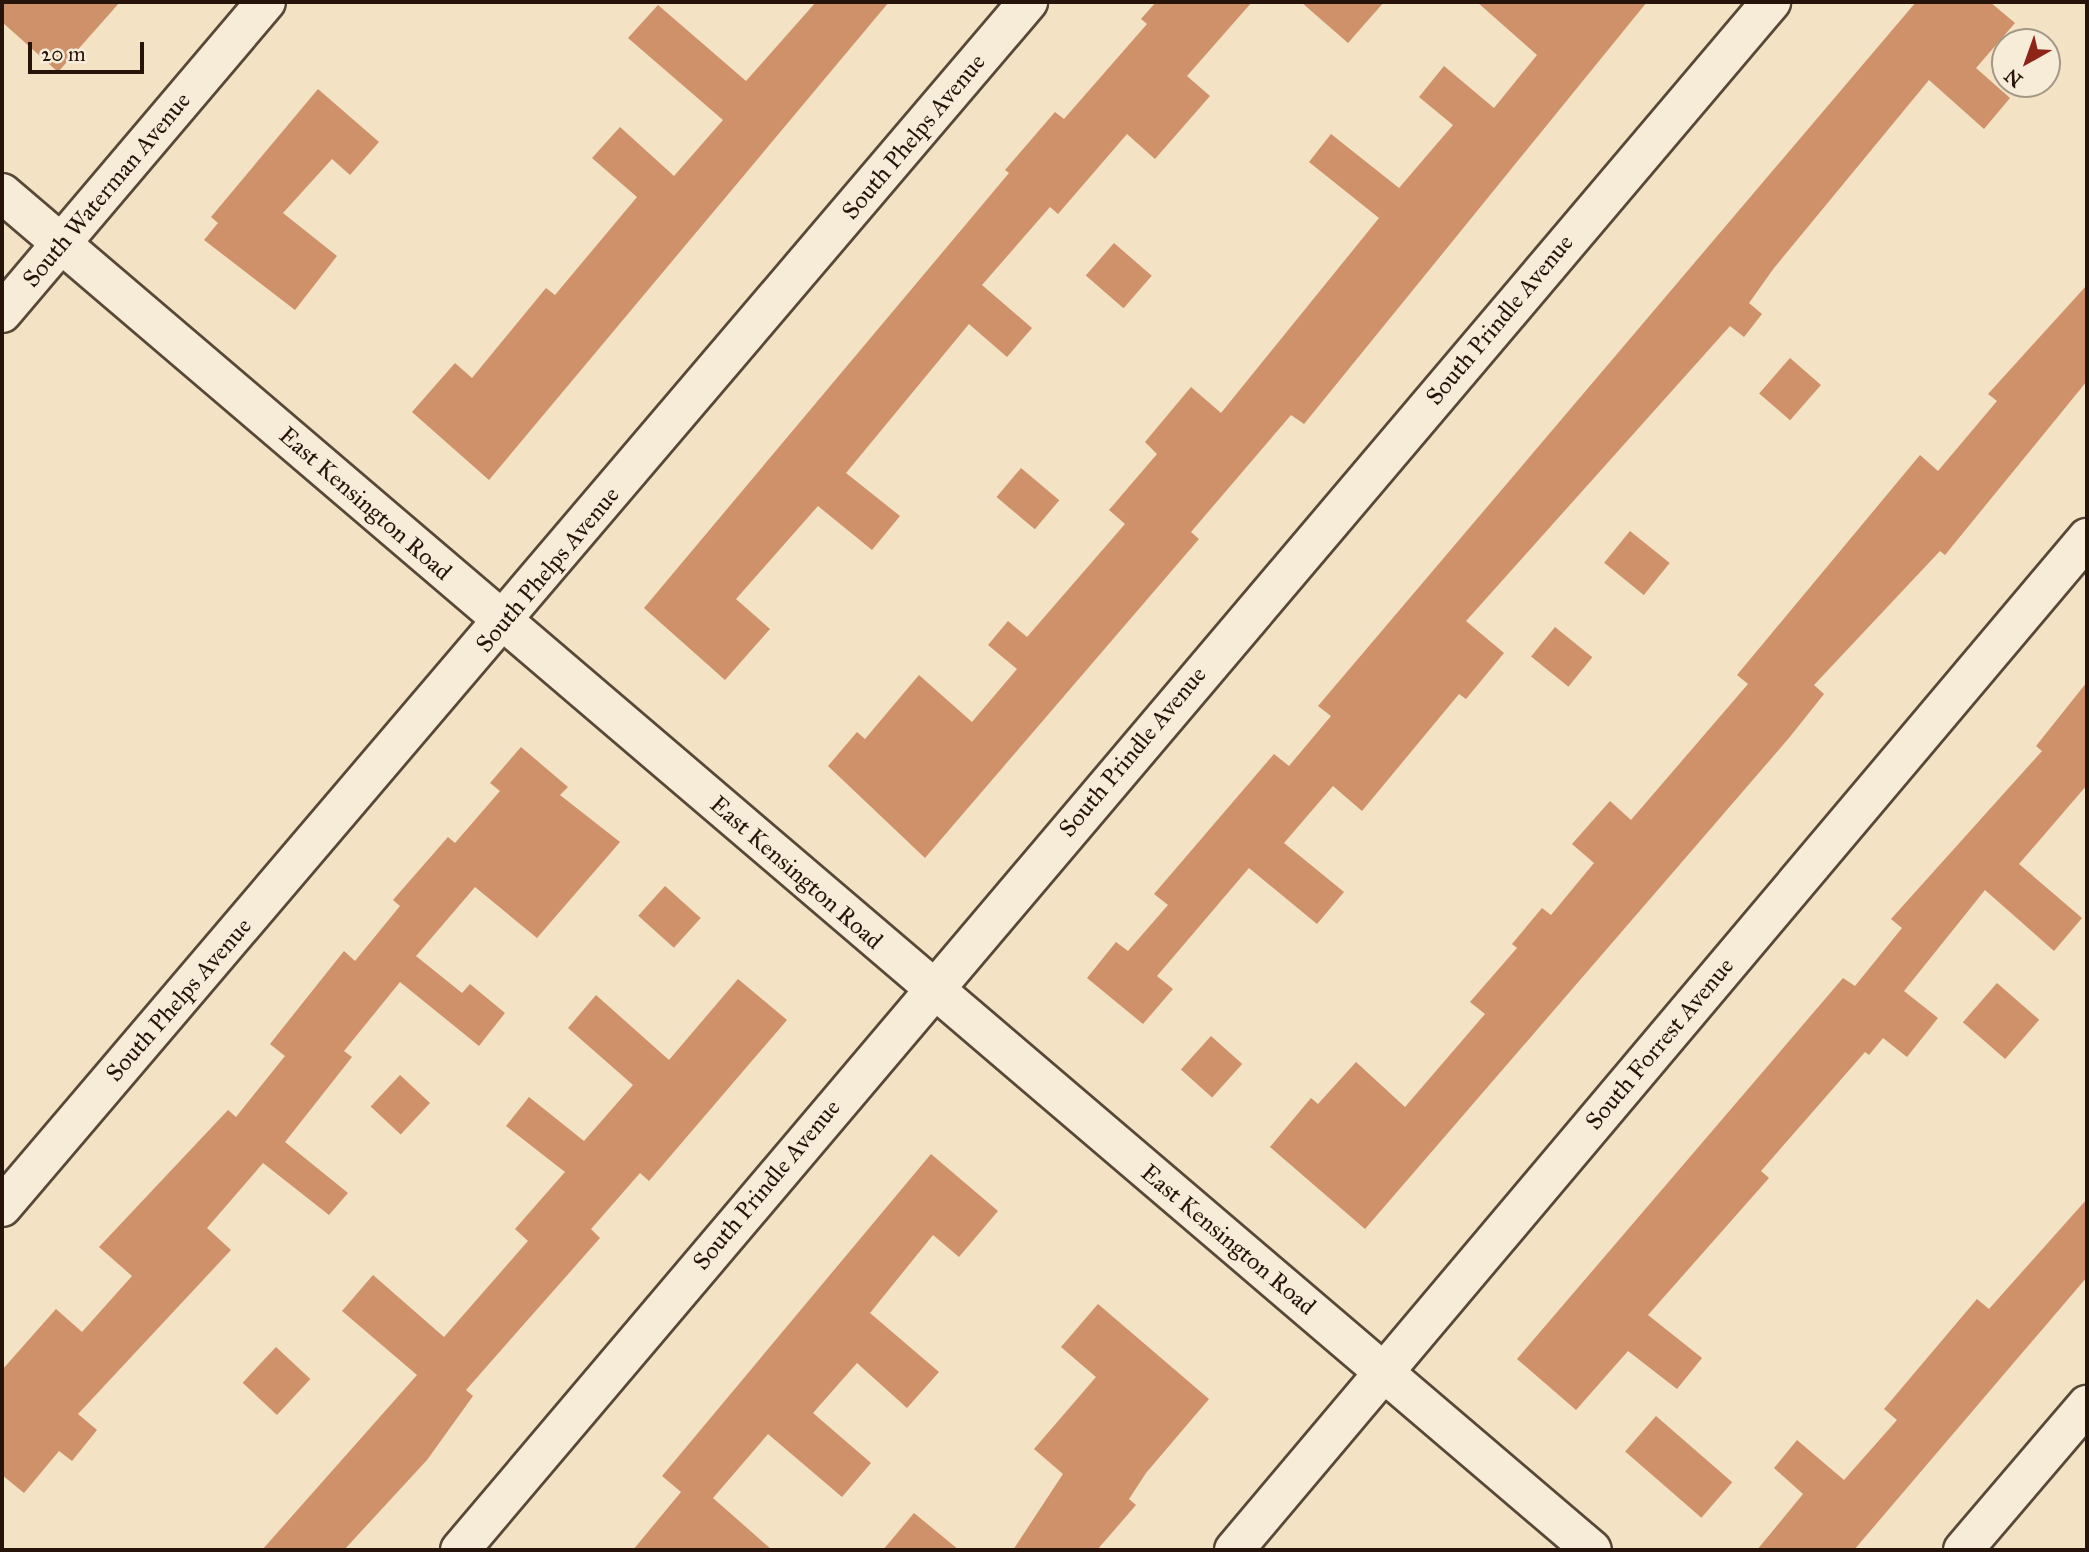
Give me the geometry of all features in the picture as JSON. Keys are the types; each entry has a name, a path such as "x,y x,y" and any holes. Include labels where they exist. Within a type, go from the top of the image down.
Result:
{"street":[{"name":"South Waterman Avenue","path":"2,313 266,2"},
{"name":"South Phelps Avenue","path":"2,1207 504,622 1028,2"},
{"name":"South Prindle Avenue","path":"460,1550 931,989 1771,2"},
{"name":"East Kensington Road","path":"2,194 1592,1550"},
{"name":"South Forrest Avenue","path":"1234,1550 2087,538"},
{"path":"1963,1550 2087,1405"}],"building":[{"path":"2,2 120,2 58,72 2,22"},
{"path":"816,2 889,2 489,480 412,412 455,363 472,378 546,288 555,295 637,197 592,158 620,127 674,176 723,120 628,38 658,5 746,81"},
{"path":"1156,2 1252,2 1187,76 1210,96 1155,159 1127,134 1058,214 1050,207 982,285 1032,328 1007,357 969,324 846,473 900,516 872,550 818,506 736,599 770,629 725,680 644,608 1009,173 1005,170 1055,112 1064,119 1147,24 1141,19"},
{"path":"1301,2 1384,2 1348,43"},
{"path":"1477,2 1647,2 1304,424 1291,415 1191,532 1199,539 925,858 828,766 857,732 865,739 919,675 972,722 1017,669 988,645 1008,621 1027,637 1125,524 1109,510 1157,454 1145,442 1191,387 1221,413 1379,218 1309,162 1331,134 1399,188 1453,125 1419,97 1444,66 1494,108 1537,55"},
{"path":"1916,2 1990,2 2015,23 2011,28 1991,28 1991,51 1976,68 1991,81 1991,98 2010,98 1984,129 1929,80 1774,268 1749,303 1762,314 1744,337 1730,326 1466,621 1504,653 1466,699 1459,694 1362,811 1333,786 1284,843 1344,892 1317,924 1249,868 1157,976 1173,989 1143,1024 1087,978 1116,942 1128,951 1168,905 1154,894 1274,754 1289,766 1331,716 1318,706"},
{"path":"318,89 379,142 350,175 332,159 283,213 337,256 295,310 204,240 218,223 211,217"},
{"path":"1114,243 1152,276 1124,308 1086,275"},
{"path":"2087,285 2087,381 1945,555 1940,551 1814,685 1824,694 1789,738 1365,1229 1270,1147 1311,1098 1318,1104 1356,1062 1405,1107 1485,1014 1470,1002 1517,948 1512,944 1542,908 1551,915 1594,863 1572,844 1610,801 1631,820 1748,684 1737,675 1920,455 1938,471 1997,401 1988,394"},
{"path":"1790,358 1821,385 1790,420 1759,393"},
{"path":"1021,468 1059,500 1035,529 997,497"},
{"path":"1630,531 1670,563 1644,595 1604,563"},
{"path":"1555,627 1592,657 1568,687 1531,657"},
{"path":"2087,682 2087,785 2019,864 2082,918 2054,951 1985,890 1904,991 1938,1018 1907,1057 1883,1038 1869,1055 1865,1052 1761,1171 1769,1178 1648,1315 1702,1358 1677,1389 1628,1351 1576,1410 1517,1359 1843,978 1855,986 1902,928 1891,919 2042,751 2036,746"},
{"path":"521,747 568,787 560,795 620,842 537,938 475,887 416,956 462,993 470,984 505,1013 479,1046 400,982 344,1051 352,1057 285,1142 348,1193 329,1215 263,1163 207,1228 231,1250 78,1414 97,1430 72,1461 59,1451 24,1493 2,1475 2,1370 56,1309 82,1332 132,1276 99,1247 228,1110 236,1117 285,1056 270,1044 344,951 355,961 400,906 393,900 448,837 455,843 500,791 490,783"},
{"path":"665,886 701,918 674,948 638,916"},
{"path":"738,979 787,1020 649,1181 640,1173 591,1229 600,1238 466,1390 473,1396 427,1460 344,1550 262,1550 417,1375 342,1311 373,1275 444,1337 528,1241 515,1229 565,1172 506,1126 529,1097 584,1141 633,1085 568,1028 596,995 669,1060"},
{"path":"1997,983 2039,1020 2005,1059 1963,1022"},
{"path":"1211,1036 1242,1064 1212,1098 1181,1069"},
{"path":"400,1075 430,1103 401,1134 371,1106"},
{"path":"931,1154 998,1211 959,1257 933,1235 870,1313 939,1372 907,1408 857,1363 813,1413 871,1463 842,1497 768,1434 713,1498 772,1550 633,1550 681,1492 662,1476"},
{"path":"2087,1199 2087,1277 1854,1550 1757,1550 1803,1494 1774,1468 1797,1440 1844,1480 1897,1420 1884,1409 1977,1299 1989,1309"},
{"path":"1098,1304 1209,1399 1146,1473 1129,1499 1136,1505 1097,1550 1013,1550 1063,1474 1034,1449 1096,1377 1061,1347"},
{"path":"276,1347 310,1379 277,1415 243,1383"},
{"path":"1656,1416 1732,1482 1701,1518 1625,1451"},
{"path":"914,1513 959,1550 883,1550"}]}
